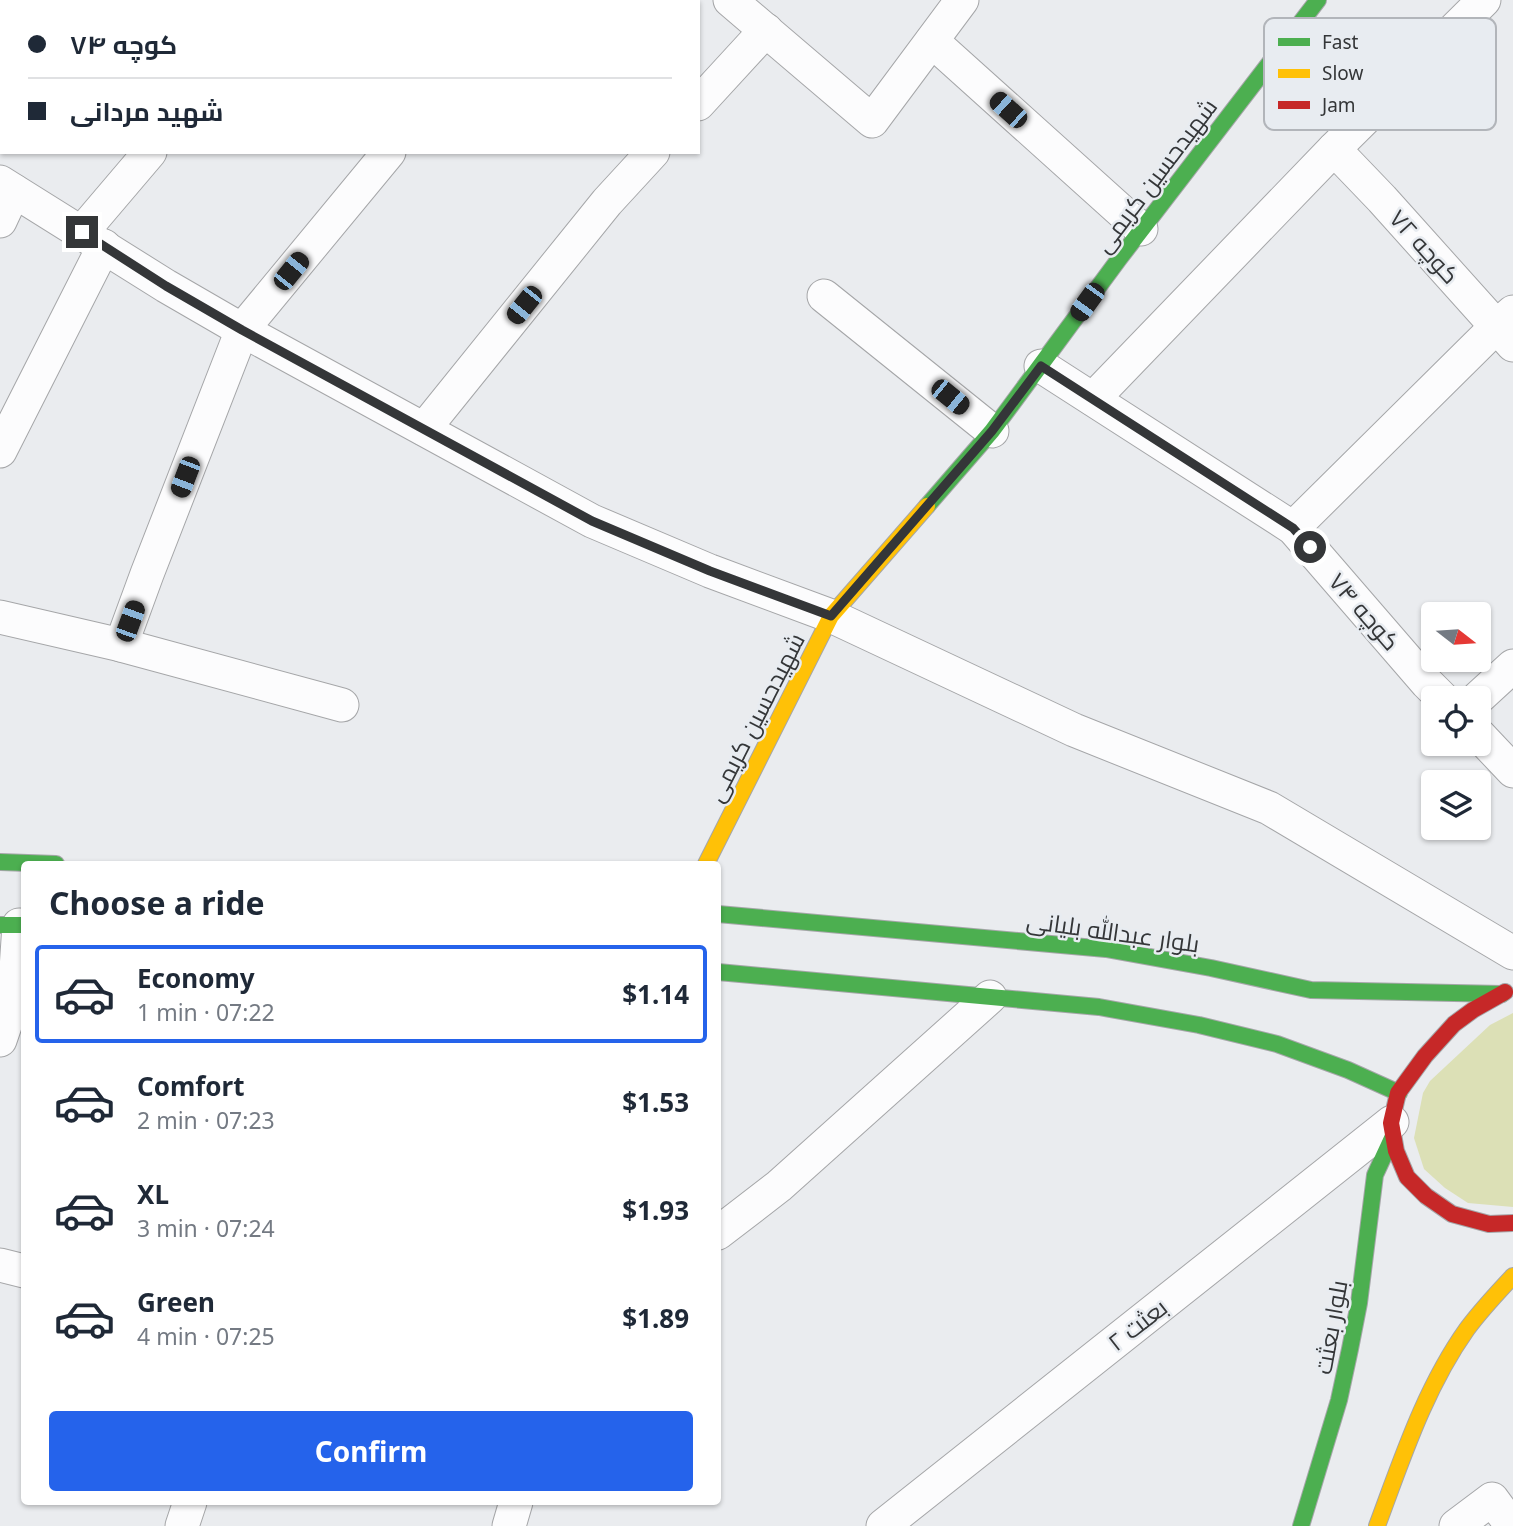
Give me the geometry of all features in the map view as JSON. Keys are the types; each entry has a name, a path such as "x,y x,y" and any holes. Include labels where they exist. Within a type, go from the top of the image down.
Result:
{"main road":[{"name":"شهیدحسین کریمی","path":"1304,18 1318,0"},
{"name":"شهیدحسین کریمی","path":"708,861 831,616 992,431 1141,229 1264,70"},
{"path":"0,862 21,863"},
{"name":"بلوار عبدالله بلیانی","path":"721,914 1106,949 1311,990 1507,991"},
{"path":"721,971 1098,1007 1199,1025 1277,1044 1348,1070 1395,1117 1401,1164 1407,1177 1426,1196 1452,1214 1489,1224 1513,1223"},
{"name":"بلوار بعثت","path":"1301,1526 1339,1400 1359,1303 1375,1175 1395,1117 1425,1056 1454,1024 1507,991"},
{"path":"1377,1526 1425,1401 1479,1311 1513,1276"}],"street":[{"path":"730,0 872,121 962,0"},
{"path":"1466,18 1484,0"},
{"path":"700,102 766,30"},
{"path":"932,41 1141,229"},
{"path":"1093,399 1353,130"},
{"name":"کوچه ۷۲","path":"1334,149 1508,328"},
{"path":"0,451 93,239 149,154"},
{"path":"121,645 242,330 387,154"},
{"path":"424,429 607,202 651,154"},
{"path":"0,221 7,186 166,286 242,330 592,521 710,571 831,616 1074,730 1269,808 1513,953"},
{"path":"824,296 992,431"},
{"path":"1293,528 1508,328"},
{"name":"کوچه ۷۴","path":"1041,366 1293,528 1430,686"},
{"path":"0,617 121,645 342,705"},
{"path":"1491,686 1513,666"},
{"path":"1491,748 1513,771"},
{"path":"0,1040 14,999 14,925"},
{"path":"721,1231 779,1185 990,997"},
{"name":"بعثت ۲","path":"883,1526 1395,1117"},
{"path":"0,1265 21,1270"},
{"path":"1456,1526 1502,1490 1512,1526"},
{"path":"182,1526 189,1505"},
{"path":"509,1526 515,1505"}],"green space":[{"path":"1513,1013 1513,1207 1468,1203 1445,1188 1424,1169 1414,1138 1423,1093 1430,1081 1490,1025"}],"traffic: fast":[{"path":"1304,18 1318,0"},
{"path":"927,506 992,431 1119,259 1264,70"},
{"path":"0,862 21,863"},
{"path":"721,914 1106,949 1311,990 1502,994"},
{"path":"0,925 21,925"},
{"path":"721,972 1099,1007 1199,1025 1277,1044 1348,1070 1399,1093"},
{"path":"1301,1526 1339,1400 1350,1349 1359,1303 1375,1175 1393,1136"}],"traffic: slow":[{"path":"708,861 831,616 927,506"},
{"path":"1377,1526 1405,1450 1439,1375 1467,1329 1513,1276"}],"traffic: jam":[{"path":"1505,992 1454,1024 1425,1056 1398,1093 1391,1123 1396,1151 1407,1177 1426,1196 1452,1214 1489,1224 1513,1223"}],"route":[{"path":"82,232 166,286 242,330 592,521 710,571 831,616 992,431 1041,366 1293,528 1310,547"}]}
